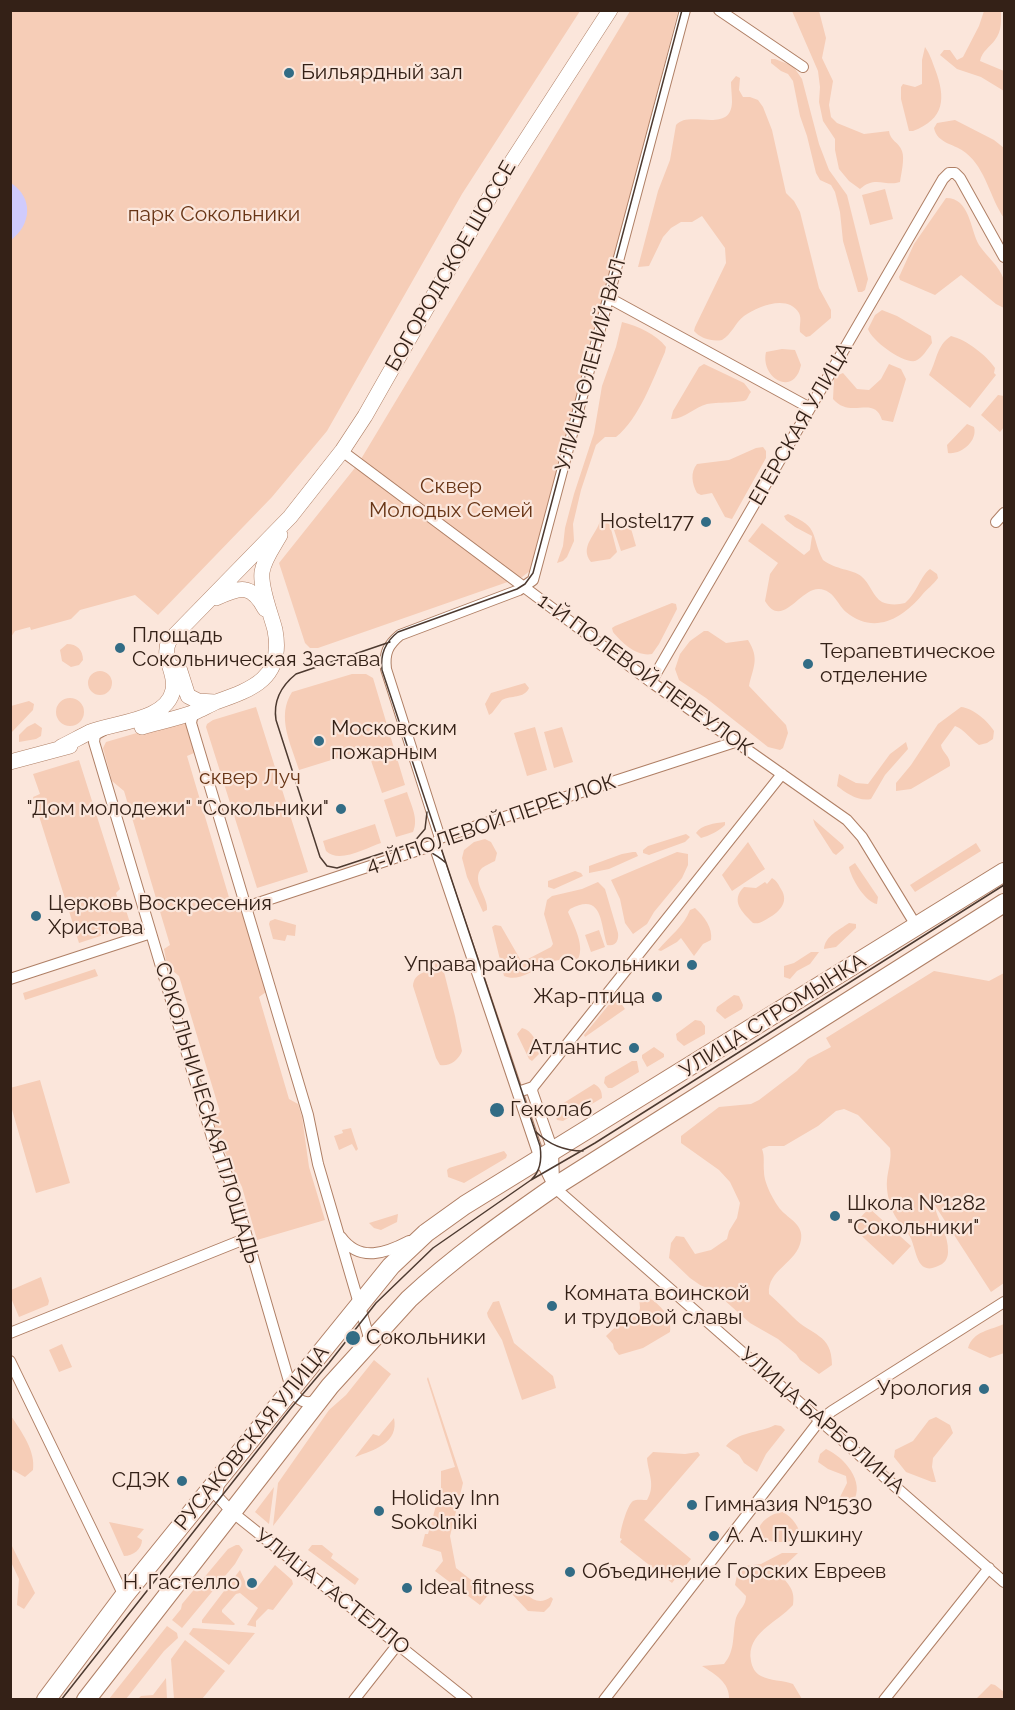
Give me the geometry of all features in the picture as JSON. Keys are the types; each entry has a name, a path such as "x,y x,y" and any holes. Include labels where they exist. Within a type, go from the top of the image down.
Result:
{"main road":[{"name":"БОГОРОДСКОЕ ШОССЕ","path":"61,747 91,732 159,711 171,698 174,682 166,650 169,641 289,519 342,451 365,416 496,186 610,10"},
{"name":"БОГОРОДСКОЕ ШОССЕ","path":"273,624 262,571 289,519"},
{"path":"10,762 61,747 94,742 197,711 252,688 262,680 269,672 276,654 273,624 260,600 249,590 237,589 208,602"},
{"path":"176,634 174,650 187,694 198,701 214,702"},
{"name":"УЛИЦА СТРОМЫНКА","path":"546,1155 1005,872"},
{"name":"УЛИЦА СТРОМЫНКА","path":"555,1187 1005,903"},
{"name":"РУСАКОВСКАЯ УЛИЦА","path":"46,1700 124,1596 391,1266 426,1233 465,1205 546,1155"},
{"name":"РУСАКОВСКАЯ УЛИЦА","path":"86,1700 320,1399 370,1341 409,1299 447,1265 555,1187"}],"street":[{"name":"УЛИЦА ОЛЕНИЙ ВАЛ","path":"525,588 536,574 685,10"},
{"path":"719,10 803,67"},
{"name":"ЕГЕРСКАЯ УЛИЦА","path":"651,681 943,179 949,173 955,173 960,178 1005,257"},
{"path":"609,298 810,408"},
{"name":"1-Й ПОЛЕВОЙ ПЕРЕУЛОК","path":"342,451 651,681 857,829 917,927"},
{"path":"996,522 1005,513"},
{"path":"525,588 400,635 388,648 385,658 386,669 437,842 518,1092 546,1155"},
{"path":"197,711 192,718 194,730 308,1115 318,1164 370,1341"},
{"path":"94,742 95,735 109,727"},
{"name":"СОКОЛЬНИЧЕСКАЯ ПЛОЩАДЬ","path":"94,742 213,1144 233,1189 291,1388"},
{"name":"4-Й ПОЛЕВОЙ ПЕРЕУЛОК","path":"246,907 735,742"},
{"path":"555,1187 532,1092 533,1087 782,774"},
{"path":"10,979 151,933"},
{"path":"518,1092 533,1087"},
{"name":"УЛИЦА БАРБОЛИНА","path":"555,1187 1005,1582"},
{"path":"339,1234 352,1248 365,1254 375,1255 392,1250 426,1233"},
{"path":"10,1333 247,1238"},
{"path":"604,1700 820,1420 1005,1302"},
{"path":"10,1361 124,1596"},
{"path":"291,1388 296,1397 303,1402 320,1399"},
{"name":"УЛИЦА ГАСТЕЛЛО","path":"222,1475 218,1496 232,1512 467,1700"},
{"path":"884,1700 989,1568"},
{"path":"354,1700 398,1644"}],"green space":[{"name":"парк Сокольники","path":"11,11 580,11 462,194 327,431 272,497 158,615 135,595 80,610 71,619 31,630 30,627 15,631 11,637"},
{"name":"Сквер Молодых Семей","path":"630,11 678,11 602,308 531,570 522,577 318,648 310,648 305,643 279,563 358,464"},
{"path":"792,11 819,11 826,38 822,58 833,81 829,105 831,117 837,123 864,134 889,131 903,154 900,182 876,182 860,189 839,169 835,139 823,121 819,102 818,71"},
{"path":"984,11 1001,11 999,33 982,54 980,61 1004,71 1004,91 981,77 957,69 940,55 944,50 950,50 957,60 963,57"},
{"path":"925,47 939,79 940,106 937,114 924,126 909,131 901,99 901,87 903,84 915,87 922,84 922,60"},
{"path":"771,59 793,66 802,79 819,144 829,170 847,195 868,279 865,290 862,292 858,292 843,241 835,192 831,185 820,180 816,173 793,81 788,74 771,63"},
{"path":"736,76 740,78 739,90 743,97 758,100 763,107 772,130 786,193 800,212 819,288 831,310 831,318 810,336 806,337 800,332 800,315 794,307 780,303 750,312 722,340 706,339 694,331 726,263 725,248 702,216 692,222 681,222 671,228 663,237 649,266 638,267 658,191 670,160 676,125 690,119 717,120 725,117 730,112 731,82"},
{"path":"955,120 994,140 1004,148 1004,218 973,160 962,150 943,141 936,133 934,128 937,123"},
{"path":"885,189 893,219 870,225 862,195"},
{"path":"946,198 954,199 965,209 979,245 1002,275 1005,287 1004,308 961,275 935,295 900,280 899,277 914,244"},
{"path":"882,310 931,336 932,343 920,358 915,361 903,359 888,350 871,334 868,329 875,315"},
{"path":"622,322 652,334 666,347 665,352 645,398 632,420 616,437 605,437 596,445 581,490 573,524 574,541 567,557 557,563 574,494 594,433 602,386"},
{"path":"951,336 976,349 995,368 996,375 970,408 929,375 942,344"},
{"path":"782,349 795,350 801,365 792,381 779,381 768,370 765,361 766,352"},
{"path":"704,364 744,383 751,392 746,400 707,404 680,418 671,419 673,411 699,367"},
{"path":"889,364 901,369 906,379 893,422 882,420 874,409 847,407 833,399 836,376 843,373 857,389 869,390 881,379"},
{"path":"998,395 1004,396 1004,427 1000,432 981,415"},
{"path":"967,424 974,427 975,432 971,442 958,452 948,453 947,445"},
{"path":"763,447 766,451 766,458 732,519 725,517 712,493 701,495 697,493 692,478 697,464 729,460"},
{"path":"788,514 810,528 823,560 861,576 882,602 905,603 930,569 937,574 938,578 906,611 897,617 877,623 856,619 846,612 832,595 819,589 812,590 785,610 771,609 765,601 770,574 778,563 748,541 762,523 804,555 810,550 812,536 786,520 784,516"},
{"path":"600,521 606,521 610,525 617,552 610,559 591,562 588,557 588,546"},
{"path":"630,525 636,546 621,551 614,530"},
{"path":"672,603 676,604 677,609 652,654 635,651 625,645 613,632 612,628 615,626"},
{"path":"704,631 708,631 726,643 748,640 755,658 749,686 786,725 788,733 783,748 780,750 768,747 706,698 679,680 675,669 680,654 690,641"},
{"path":"67,644 76,646 81,651 83,660 79,665 71,667 62,661 60,650"},
{"path":"100,671 109,674 112,683 109,692 100,695 91,692 88,683 91,674"},
{"path":"352,674 366,674 373,678 405,785 382,793 367,749 299,770 285,721 287,701 292,692"},
{"path":"525,683 529,688 524,694 502,700 489,715 485,704 491,693"},
{"path":"70,698 80,702 84,712 80,722 70,726 60,722 56,712 60,702"},
{"path":"29,701 34,704 33,710 11,733 11,706"},
{"name":"сквер Луч","path":"256,707 308,872 257,888 206,727 213,720"},
{"path":"961,707 975,712 988,723 994,731 993,739 979,745 955,726 941,745 950,766 911,789 896,791 896,783 938,724"},
{"path":"181,720 186,722 194,750 194,753 187,756 231,904 243,913 266,992 259,997 289,1099 298,1104 302,1117 309,1167 325,1220 257,1240 242,1187 220,1142 212,1117 220,1112 179,976 167,966 164,949 170,945 124,791 112,781 103,748 106,742"},
{"path":"35,723 42,728 41,736 19,742 19,735"},
{"path":"535,727 547,770 527,776 514,733"},
{"path":"562,727 573,762 554,768 544,732"},
{"path":"906,742 908,749 885,775 871,799 857,798 837,786 839,774 856,783 868,784 890,754"},
{"path":"79,760 120,889 116,893 119,902 124,904 131,926 79,943 33,797 40,794 33,774"},
{"path":"407,792 414,812 415,827 413,832 396,837 384,800"},
{"path":"813,819 843,845 844,848 836,855 815,825"},
{"path":"725,822 723,827 707,836 701,838 696,833 705,826"},
{"path":"375,824 381,843 345,856 331,855 326,851 323,841"},
{"path":"686,834 690,837 685,842 649,855 643,853 648,846"},
{"path":"485,839 491,842 497,853 495,861 482,868 479,873 479,883 487,905 487,910 483,912 467,877 462,858 464,850 474,842"},
{"path":"748,842 765,869 732,891 722,875"},
{"path":"976,843 981,851 915,892 910,885"},
{"path":"636,852 638,856 609,869 589,873 589,866 622,854"},
{"path":"677,852 688,854 688,865 682,878 647,924 633,934 625,923 620,899 611,880"},
{"path":"855,863 878,897 877,904 863,894 856,883 849,867"},
{"path":"575,871 583,876 554,889 548,887 548,881"},
{"path":"772,878 783,894 782,907 771,917 753,923 739,906 740,892 744,887 756,888 765,882 767,884"},
{"path":"598,882 605,889 618,933 615,944 607,945 601,919 594,907 589,904 581,905 568,912 580,943 577,961 556,961 520,977 504,976 492,927 501,926 520,959 526,960 553,944 544,914 547,900 552,896 582,889"},
{"path":"695,908 711,931 711,940 703,944 694,956 681,938 661,951 658,950 680,926 690,910"},
{"path":"275,919 296,925 295,936 287,935 285,941 273,939 269,924"},
{"path":"849,923 856,924 856,928 836,947 824,949 827,940"},
{"path":"599,930 605,947 591,952 585,935"},
{"path":"811,952 819,952 810,964 797,971 790,979 784,977 784,966 794,963"},
{"path":"434,958 443,968 462,1051 459,1057 447,1065 440,1065 436,1058 413,986 415,978 435,969"},
{"path":"95,969 98,976 25,1000 23,993"},
{"path":"934,971 989,981 1004,973 1004,1283 991,1292 934,1204 947,1239 948,1255 945,1261 938,1266 930,1268 921,1264 912,1240 895,1215 889,1201 887,1184 890,1148 858,1115 844,1109 836,1111 818,1126 784,1146 769,1146 762,1149 764,1176 770,1192 781,1210 798,1226 801,1235 794,1255 773,1278 769,1294 800,1323 819,1336 828,1347 832,1365 819,1374 778,1339 750,1323 714,1291 690,1278 669,1258 671,1243 676,1236 684,1237 695,1254 711,1250 727,1239 737,1218 740,1203 730,1182 719,1170 681,1143 681,1136 719,1107 751,1104 759,1100 797,1071 808,1059 831,1047 826,1038"},
{"path":"734,995 739,996 743,1005 742,1009 725,1019 716,1011 717,1007"},
{"path":"616,996 625,1009 585,1037 584,1035"},
{"path":"695,1020 701,1021 705,1026 705,1034 684,1046 677,1040 676,1034"},
{"path":"522,1028 532,1034 539,1049 540,1053 532,1061 517,1034"},
{"path":"654,1047 664,1054 664,1057 647,1067 642,1055"},
{"path":"632,1061 637,1061 639,1072 612,1088 608,1088 604,1083 605,1077"},
{"path":"40,1080 70,1183 36,1193 11,1106 10,1088"},
{"path":"594,1084 602,1093 602,1098 563,1121 557,1120 554,1109"},
{"path":"351,1128 358,1149 356,1151 352,1144 339,1150 334,1136 343,1133 342,1130"},
{"path":"504,1151 506,1158 464,1183 448,1177 449,1168"},
{"path":"869,1208 911,1246 893,1265 852,1227"},
{"path":"398,1214 397,1222 381,1230 369,1223"},
{"path":"41,1277 49,1301 48,1305 19,1317 11,1298 11,1290"},
{"path":"643,1295 663,1310 669,1321 670,1332 643,1348 619,1355 606,1336 631,1312 638,1318 639,1297"},
{"path":"499,1301 514,1343 553,1376 556,1388 522,1400 502,1340 487,1313 493,1302"},
{"path":"1004,1324 1004,1353 990,1358 968,1348 970,1342 978,1335"},
{"path":"62,1344 72,1367 59,1372 49,1350"},
{"path":"374,1360 391,1374 273,1526 278,1483 329,1410 346,1395"},
{"path":"428,1377 463,1483 450,1536 456,1568 489,1594 480,1605 435,1571 443,1561 441,1552 422,1546 425,1534 428,1534 441,1488 441,1471 455,1467"},
{"path":"11,1416 27,1442 32,1456 33,1470 25,1477 11,1469"},
{"path":"936,1417 950,1425 953,1433 933,1458 932,1467 936,1482 932,1482 906,1472 894,1457 895,1450 913,1441 929,1420"},
{"path":"394,1418 393,1434 384,1444 355,1457 373,1434 379,1436"},
{"path":"775,1425 785,1430 766,1454 757,1472 726,1446 742,1435"},
{"path":"826,1449 840,1458 851,1471 857,1486 853,1502 838,1501 847,1483 846,1476 818,1462 820,1454"},
{"path":"653,1452 685,1454 698,1452 700,1455 644,1520 691,1559 672,1583 620,1542 626,1513 631,1503 636,1500 647,1500 650,1495 651,1484 647,1458"},
{"path":"274,1487 269,1524 255,1512"},
{"path":"783,1512 795,1523 800,1538 782,1542 763,1539 757,1533 763,1521"},
{"path":"109,1522 144,1529 137,1537 142,1540 140,1546 131,1555 124,1556"},
{"path":"10,1542 35,1593 24,1609 17,1605 19,1579 11,1562"},
{"path":"236,1545 243,1550 235,1564 182,1628 172,1620 181,1609 182,1604 228,1549"},
{"path":"312,1545 322,1545 333,1554 331,1558 359,1579 355,1585 308,1550"},
{"path":"782,1553 798,1553 780,1570 792,1590 793,1605 758,1636 753,1643 751,1661 754,1670 761,1676 793,1684 802,1699 729,1699 729,1693 724,1684 702,1666 724,1664 728,1659 736,1618 746,1599 746,1596 735,1585 738,1570 745,1566 761,1564"},
{"path":"275,1565 292,1580 293,1584 273,1610 268,1609 256,1621 256,1627 247,1625 258,1608 240,1593 236,1594 222,1610 234,1625 202,1623 240,1570 248,1588 256,1589"},
{"path":"516,1584 536,1600 551,1597 553,1599 550,1606 544,1612 528,1611 511,1593 512,1586"},
{"path":"167,1626 177,1633 178,1638 164,1651 126,1699 109,1699"},
{"path":"193,1628 255,1633 229,1665 189,1634"},
{"path":"185,1640 225,1671 202,1699 174,1699 171,1659"},
{"path":"166,1678 167,1699 138,1699 141,1696 153,1695"},
{"path":"991,1684 1004,1692 1004,1699 976,1699"}],"shaded area":[{"path":"11,183 24,196 27,212 23,227 11,240"}],"tram line":[{"path":"531,1180 540,1164 540,1146 382,670 382,659 384,649 398,632 517,589 525,584 533,573 682,10"},
{"path":"390,642 296,674 279,694 276,720 320,857 327,866 337,868 413,843 425,829 427,812"},
{"path":"405,848 427,851 446,863"},
{"path":"61,1700 376,1303 433,1248 531,1180 595,1143 1004,885"},
{"path":"535,1131 545,1140 557,1146 583,1151"}],"place":[{"name":"Бильярдный зал","path":"289,73"},
{"name":"Hostel177","path":"706,522"},
{"name":"Площадь Сокольническая Застава","path":"120,648"},
{"name":"Терапевтическое отделение","path":"808,664"},
{"name":"Московским пожарным","path":"319,741"},
{"name":"\"Дом молодежи\" \"Сокольники\"","path":"341,809"},
{"name":"Церковь Воскресения Христова","path":"36,916"},
{"name":"Управа района Сокольники","path":"692,965"},
{"name":"Жар-птица","path":"657,997"},
{"name":"Атлантис","path":"634,1048"},
{"name":"Геколаб","path":"497,1110"},
{"name":"Школа №1282 \"Сокольники\"","path":"835,1216"},
{"name":"Комната воинской и трудовой славы","path":"552,1306"},
{"name":"Сокольники","path":"353,1338"},
{"name":"Урология","path":"984,1389"},
{"name":"СДЭК","path":"182,1481"},
{"name":"Гимназия №1530","path":"692,1505"},
{"name":"Holiday Inn Sokolniki","path":"379,1511"},
{"name":"А. А. Пушкину","path":"714,1536"},
{"name":"Объединение Горских Евреев","path":"570,1572"},
{"name":"Н. Гастелло","path":"252,1583"},
{"name":"Ideal fitness","path":"407,1588"}]}
